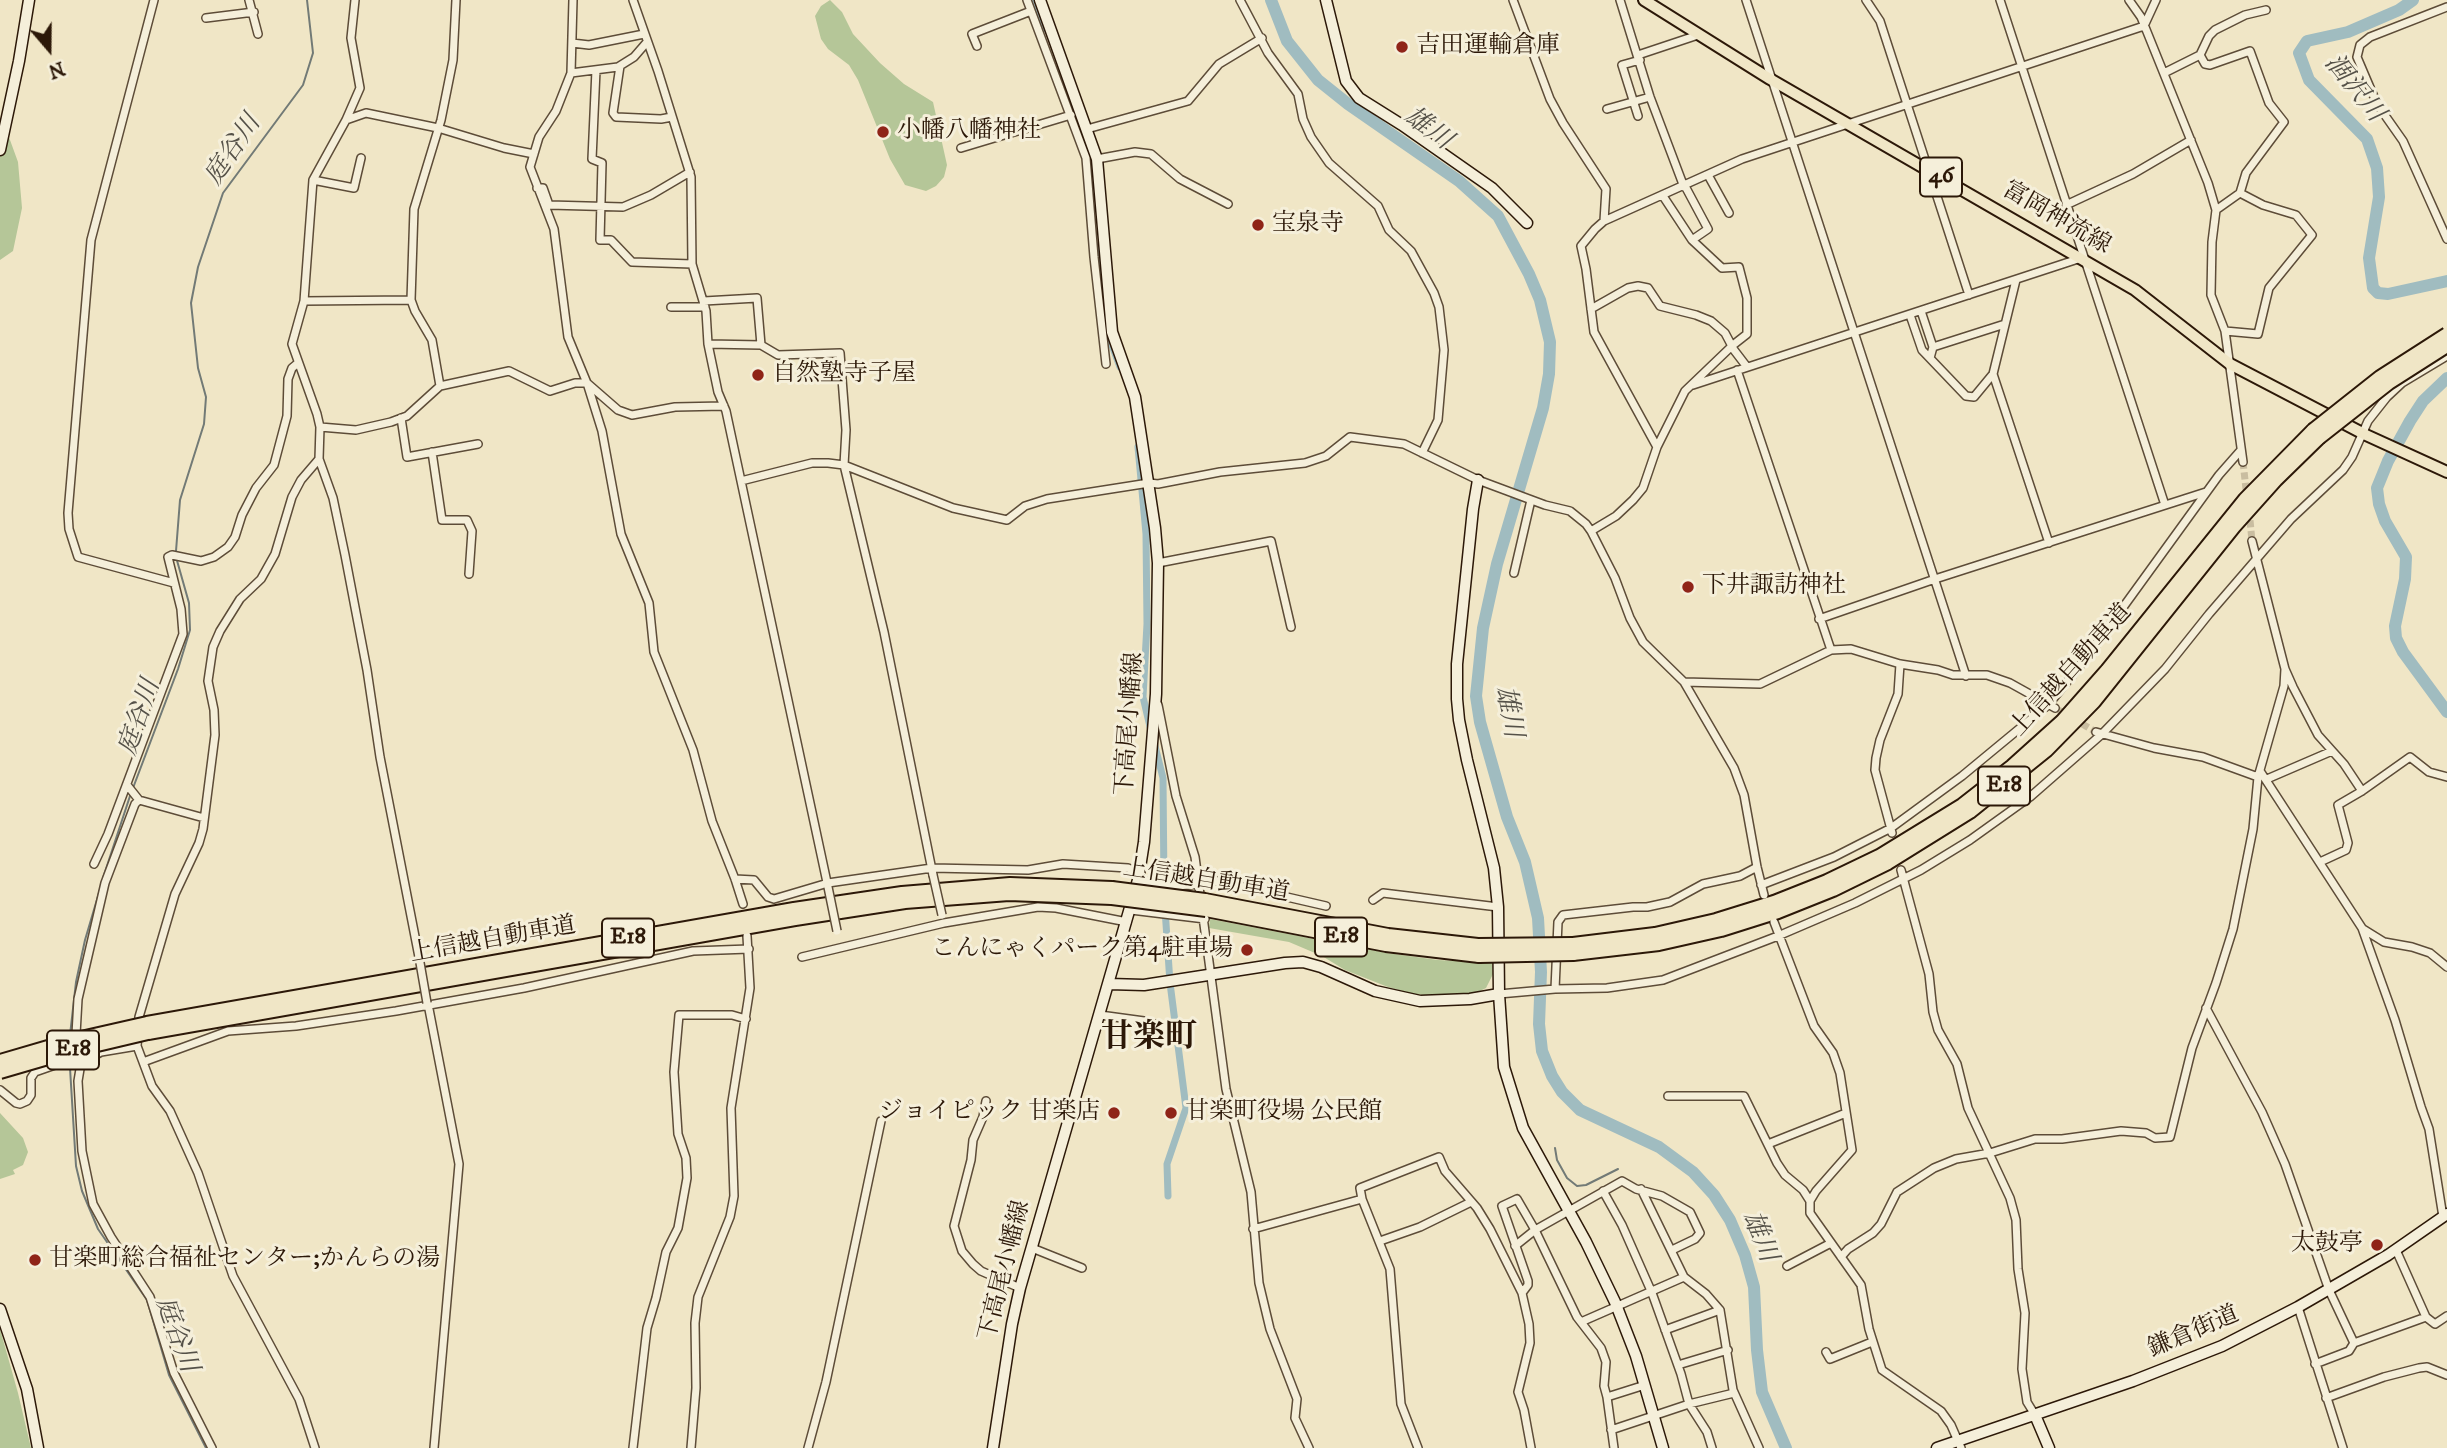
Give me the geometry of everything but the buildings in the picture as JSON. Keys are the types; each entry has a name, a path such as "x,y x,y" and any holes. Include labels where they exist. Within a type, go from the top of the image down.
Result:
{"highway":[{"name":"上信越自動車道","path":"0,1062 72,1040 902,892 1010,884 1112,893 1397,947 1573,949 1659,944 1721,930 1833,890 1888,863 1970,812 2047,750 2094,702 2234,527 2316,434 2380,377 2447,334"},
{"name":"上信越自動車道","path":"2316,434 2447,346"},
{"name":"上信越自動車道","path":"0,1072 148,1028"}],"main road":[{"name":"富岡神流線","path":"1644,0 1770,79 2135,290 2230,364 2364,434 2447,472"}],"street":[{"path":"0,150 29,0"},
{"path":"154,0 91,240 68,513 69,529 78,557 174,583"},
{"path":"249,0 258,34"},
{"path":"355,0 351,38 360,88 346,121 313,180 304,301 292,344 320,427 319,459 333,498 345,555 380,757 459,1164 434,1448"},
{"path":"440,386 432,340 411,300 415,200 438,128 453,60 456,0"},
{"path":"573,0 571,73 556,111 539,137 530,167 554,229 568,337 587,383 602,431 621,534 649,603 654,652 693,750 712,821 736,878 743,904"},
{"path":"633,0 690,172 692,264 704,304 708,344 718,392 842,947"},
{"path":"1027,0 1086,159 1099,257 1106,364"},
{"name":"下高尾小幡線","path":"993,1448 1020,1288 1110,984 1139,876 1156,694 1158,563 1149,483 1133,388 1112,332 1099,257 1097,159 1040,0"},
{"path":"1240,0 1275,64 1298,94 1303,119 1311,137 1329,163 1378,206 1389,230 1411,251 1434,293 1439,307 1444,350 1438,420 1422,453"},
{"path":"1326,0 1346,81 1359,98 1492,188 1527,223"},
{"path":"1513,0 1550,99 1606,189 1604,221"},
{"path":"1620,0 1650,97 1684,186 1708,229 1692,240"},
{"path":"1746,0 1966,676"},
{"path":"1866,0 1880,21 1969,295"},
{"path":"2000,0 2165,505"},
{"path":"2129,0 2141,18 2164,73 2216,210 2212,242 2211,295 2225,331 2243,462"},
{"path":"1657,447 1594,332 1581,246 1595,229 1604,221 1742,159 1847,122 2144,26 2156,0"},
{"path":"2447,7 2370,37 2360,45 2357,57 2377,104 2403,141 2447,239"},
{"path":"2164,73 2200,55 2215,30 2245,15 2266,10"},
{"path":"977,46 972,34 1031,11"},
{"path":"206,18 254,12"},
{"path":"1638,116 1622,65 1698,35"},
{"path":"572,43 590,45 645,38"},
{"path":"571,73 620,66 634,57 645,38"},
{"path":"1087,129 1188,101 1219,64 1262,38"},
{"path":"2200,55 2205,64 2210,65 2249,51 2269,103 2284,122 2246,173 2240,193 2216,210"},
{"path":"620,66 613,113 616,117 672,117"},
{"path":"596,70 592,159 602,163 600,240 611,240 632,262 692,264"},
{"path":"1607,109 1650,97"},
{"path":"346,121 366,113 438,128 534,154"},
{"path":"961,148 1071,115"},
{"path":"2066,205 2133,174 2191,140"},
{"path":"1097,159 1135,152 1151,155 1180,179 1228,204"},
{"path":"313,180 354,188 361,158"},
{"path":"537,188 543,188 549,205 623,207 690,172"},
{"path":"1708,175 1729,213"},
{"path":"2225,331 2258,334 2269,288 2312,235 2296,215 2263,205 2240,193"},
{"path":"1663,196 1692,240 1722,268 1739,268 1747,298 1748,334 1732,345 1692,386"},
{"path":"1591,531 1616,516 1643,488 1657,447 1685,391 1692,386 2083,260"},
{"path":"1910,315 1922,350 1966,396 1974,397 1993,374 2016,281"},
{"path":"1591,309 1628,288 1648,288 1660,306 1711,321 1725,333 1747,367"},
{"path":"671,307 757,298 761,345"},
{"path":"304,301 411,300"},
{"path":"1921,311 1933,347 1930,358"},
{"path":"1933,347 2006,324"},
{"path":"708,344 761,345 778,355 840,353 846,430 844,465 884,632 943,919"},
{"path":"1110,984 1144,985 1303,962 1374,990 1420,1001 1470,999 1552,989 1607,988 1663,980 1778,936 1903,880 2007,815 2073,761 2165,669 2291,519 2343,470 2364,434 2368,421 2387,397 2402,383 2447,356"},
{"path":"94,864 127,786 183,634 181,609 168,557 201,561 214,557 228,547 235,537 242,515 256,488 274,465 285,423 288,379 292,368 298,363"},
{"path":"1737,370 1831,650"},
{"path":"320,427 356,430 371,428 407,416 440,386 509,371 550,391 575,383 587,383 618,410 632,415 675,407 723,406"},
{"path":"1993,374 2049,543"},
{"path":"401,418 407,457 478,444"},
{"path":"740,481 824,462 844,465 953,508 1007,520 1026,506 1047,499 1239,470 1305,463 1326,456 1350,437 1404,444 1478,480 1570,511 1586,523 1591,531 1643,642 1684,682 1734,768 1744,795 1764,895"},
{"path":"1761,885 1834,857 1891,830 2052,707 2207,492 2241,450"},
{"path":"432,452 442,520 467,520 472,531 469,575"},
{"path":"315,1448 299,1399 233,1276 198,1173 170,1111 152,1086 137,1046 139,1017 148,985 175,894 199,843 204,818 215,735 214,710 208,681 213,648 220,631 240,600 261,579 275,554 292,497 300,480 319,459"},
{"path":"1478,480 1458,651 1457,699 1467,760 1488,836 1499,906 1504,1067 1516,1111 1525,1132 1617,1307 1645,1385 1663,1448"},
{"path":"1819,619 2207,492"},
{"path":"1514,573 1530,499"},
{"path":"1158,563 1271,541 1291,627"},
{"path":"2252,541 2285,669 2318,735 2362,791"},
{"path":"1684,682 1760,684 1831,650 1851,649 1900,664 1966,676 1987,675 2010,683 2052,707"},
{"path":"1891,830 1875,770 1880,740 1898,694 1900,664"},
{"path":"1841,1257 1881,1224 1897,1192 1934,1168 1956,1159 1990,1153 2035,1139 2062,1139 2121,1131 2146,1133 2155,1139 2170,1137 2190,1056 2233,929 2262,776 2284,686 2285,669"},
{"path":"1156,694 1176,796 1195,857 1205,910 1226,1089 1251,1192 1259,1283 1270,1329 1297,1399 1295,1418 1309,1448"},
{"path":"2099,733 2203,757 2262,776 2332,751"},
{"path":"2320,862 2346,850 2348,843 2338,805 2410,757 2429,772 2447,777"},
{"path":"2262,776 2362,928 2430,1129 2445,1215"},
{"path":"127,786 138,799 204,818"},
{"path":"138,799 105,883 83,972 75,1030 75,1052 79,1063 82,1152 93,1204 150,1297 174,1373 212,1448"},
{"path":"736,878 754,880 771,899 828,885 932,872 1028,870 1063,864 1128,869 1139,876 1177,886 1199,884 1208,880 1222,881 1326,906"},
{"path":"1552,989 1558,922 1563,915 1647,907 1670,902 1703,884 1740,876 1757,867"},
{"path":"1901,870 1929,974 1938,1030 1957,1064 1968,1108 2010,1198 2015,1220 2018,1269 2025,1313 2022,1369 2027,1402 2049,1448"},
{"path":"1373,900 1383,893 1499,906"},
{"path":"802,957 943,919 1038,907 1127,922"},
{"path":"1131,910 1205,910"},
{"path":"1774,922 1814,1026 1833,1053 1840,1073 1852,1150 1824,1180 1810,1201"},
{"path":"2362,928 2384,942 2430,953 2447,967"},
{"path":"691,1448 696,1388 695,1323 698,1297 730,1217 734,1196 730,1108 750,988 747,936"},
{"path":"143,1062 228,1031 296,1027 531,987 688,952 749,949"},
{"path":"2206,1009 2262,1112 2285,1164 2329,1290 2354,1343"},
{"path":"633,1448 647,1328 666,1252 678,1228 687,1178 686,1158 678,1134 675,1085 679,1015 732,1015 746,1019"},
{"path":"1100,1015 1144,1021 1173,1030"},
{"path":"0,1090 16,1103 27,1101 31,1096 31,1078 35,1072 79,1063 101,1052 137,1046"},
{"path":"1668,1096 1744,1096 1785,1175 1803,1190 1810,1201 1810,1213 1861,1285 1872,1342 1882,1370 1941,1411 1960,1445"},
{"path":"986,1101 973,1140 971,1160 954,1226 962,1251 972,1264 981,1271 1020,1288"},
{"path":"1768,1144 1846,1113"},
{"path":"808,1448 826,1382 881,1121"},
{"path":"1418,1448 1401,1404 1394,1291 1390,1269 1360,1188 1438,1157 1445,1171 1490,1228 1522,1293 1530,1343 1518,1392 1531,1448"},
{"path":"1515,1246 1519,1240 1535,1230 1622,1181 1662,1196 1690,1212 1700,1233 1695,1239 1672,1250"},
{"path":"1642,1189 1684,1277 1706,1294 1720,1310 1734,1393 1759,1448"},
{"path":"1602,1191 1622,1225 1652,1293 1689,1404 1707,1432 1712,1448"},
{"path":"1253,1229 1362,1199"},
{"path":"1522,1293 1528,1281 1502,1206 1519,1200 1581,1322 1601,1349 1606,1362 1604,1386 1608,1397 1614,1448"},
{"path":"1380,1241 1420,1227 1471,1202"},
{"name":"鎌倉街道","path":"1937,1448 1960,1445 2196,1357 2329,1290 2396,1250 2445,1215"},
{"path":"1787,1266 1831,1243"},
{"path":"1031,1248 1082,1268"},
{"path":"2396,1250 2426,1317 2435,1324 2447,1316"},
{"path":"1581,1322 1684,1277"},
{"path":"2298,1307 2343,1448"},
{"path":"0,1309 27,1390 38,1448"},
{"path":"1665,1329 1720,1310"},
{"path":"2315,1364 2349,1351 2354,1343 2426,1317"},
{"path":"1826,1352 1830,1359 1872,1342"},
{"path":"1678,1365 1728,1350"},
{"path":"2326,1398 2384,1377 2419,1368 2427,1367 2447,1375"},
{"path":"1608,1397 1645,1385"},
{"path":"1611,1430 1689,1404 1734,1393"}],"green space":[{"path":"830,0 842,12 853,34 880,63 904,84 933,102 947,165 944,177 936,186 926,191 905,185 890,159 858,80 849,65 828,49 821,39 815,16 821,6"},
{"path":"0,121 6,129 18,162 22,208 13,251 0,260"},
{"path":"1210,919 1387,953 1438,960 1492,963 1493,974 1486,988 1478,992 1445,997 1414,994 1345,970 1322,956 1289,942 1209,928"},
{"path":"0,1113 23,1138 28,1152 23,1165 13,1170 15,1174 0,1179"},
{"path":"0,1329 18,1393 31,1448 0,1448"}],"waterway":[{"name":"庭谷川","path":"176,551 180,500 204,424 206,397 198,368 191,303 198,267 223,193 303,85 313,53 307,0"},
{"path":"1034,0 1046,29"},
{"name":"雄川","path":"1271,0 1287,41 1318,80 1459,181 1498,216 1540,300 1550,342 1549,374 1543,408 1497,564 1483,628 1476,696 1480,722 1507,817 1525,862 1538,918 1541,972 1539,1024 1542,1051 1562,1092 1580,1110 1659,1147 1693,1172 1714,1195 1730,1220 1745,1255 1754,1287 1762,1392 1786,1448"},
{"name":"涸沢川","path":"2413,0 2399,10 2348,32 2307,41 2299,53 2309,80 2367,139 2377,168 2379,197 2369,258 2373,288 2378,293 2388,294 2447,281"},
{"path":"1100,245 1108,334 1120,367"},
{"name":"涸沢川","path":"2447,378 2423,401 2410,421 2377,488 2385,521 2406,557 2405,579 2395,626 2396,638 2403,652 2447,712"},
{"path":"1138,447 1146,534 1147,624 1143,697 1151,731"},
{"name":"庭谷川","path":"133,788 190,630 189,603 176,557"},
{"path":"1154,742 1163,778 1164,887"},
{"name":"庭谷川","path":"103,878 131,793"},
{"name":"庭谷川","path":"70,1035 76,982 101,886"},
{"path":"1165,909 1170,983 1186,1108 1167,1164 1168,1196"},
{"name":"庭谷川","path":"70,1068 76,1166 82,1191 98,1229 147,1300 169,1375 206,1448"},
{"path":"1555,1148 1557,1160 1567,1178 1577,1186 1586,1185 1618,1169"}],"tunnel":[{"path":"2243,462 2247,498"},
{"path":"2249,510 2252,541"},
{"path":"2055,708 2096,732"}],"place":[{"name":"吉田運輸倉庫","path":"1402,47"},
{"name":"小幡八幡神社","path":"883,132"},
{"name":"宝泉寺","path":"1258,225"},
{"name":"自然塾寺子屋","path":"758,375"},
{"name":"下井諏訪神社","path":"1688,587"},
{"name":"こんにゃくパーク第4駐車場","path":"1247,950"},
{"name":"ジョイピック 甘楽店","path":"1114,1113"},
{"name":"甘楽町役場 公民館","path":"1171,1113"},
{"name":"太鼓亭","path":"2377,1245"},
{"name":"甘楽町総合福祉センター;かんらの湯","path":"35,1260"}],"district":[{"name":"甘楽町","path":"1149,1039"}]}
